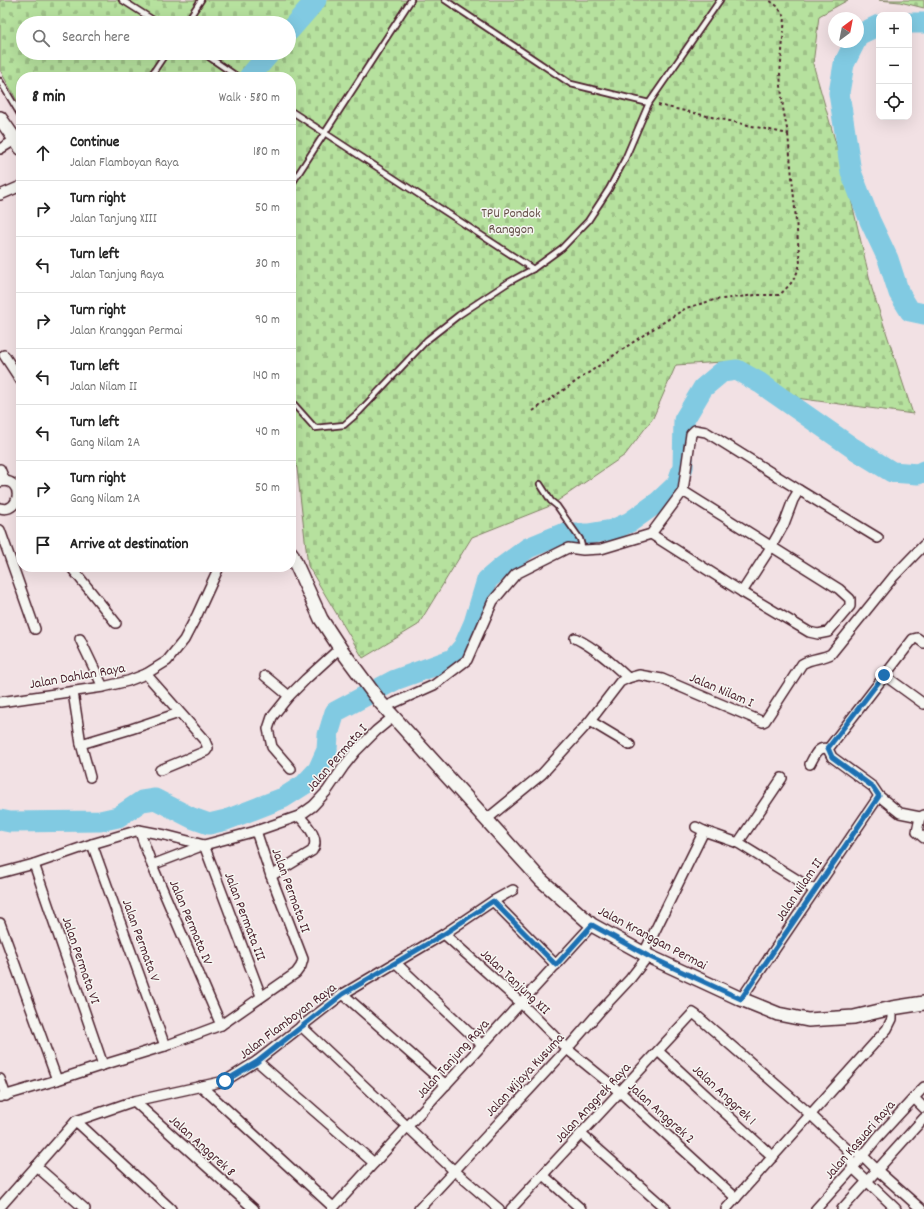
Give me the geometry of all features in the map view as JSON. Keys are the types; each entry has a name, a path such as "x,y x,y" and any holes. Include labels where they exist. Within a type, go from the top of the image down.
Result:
{"street":[{"path":"0,118 16,141"},
{"path":"0,149 16,145"},
{"path":"0,195 16,188"},
{"path":"4,355 16,373"},
{"path":"383,704 434,686 467,660 493,601 516,574 568,548 582,550 601,549 651,534 683,491 692,434 696,430 706,432 878,538"},
{"path":"0,469 2,481 13,484 16,490"},
{"path":"742,592 784,524 793,500 799,490"},
{"path":"651,534 742,592 809,632 818,634 828,632 850,606 850,599 839,589 683,491"},
{"path":"0,508 11,507 16,500"},
{"path":"0,530 34,629"},
{"name":"Jalan Nilam I","path":"628,678 639,675 662,679 763,722 802,664 808,660 831,654 894,576 924,545"},
{"name":"Jalan Kranggan Permai","path":"296,564 321,619 340,648 393,717 541,880 592,925 646,954 741,999 778,1014 808,1020 854,1017 892,1008 924,1003"},
{"path":"75,572 116,623"},
{"name":"Jalan Dahlan Raya","path":"0,702 103,687 128,681 146,674 167,661 184,640 217,572"},
{"path":"487,819 542,774 590,721 620,682 628,678 599,652 588,644 575,638"},
{"path":"828,748 913,639 917,638 924,643"},
{"path":"80,639 103,687"},
{"path":"291,769 272,748 268,729 272,717 306,679 340,648"},
{"path":"146,674 205,741 208,748 206,751 160,770"},
{"path":"884,675 924,704"},
{"path":"265,676 290,696"},
{"path":"73,692 81,744 90,777"},
{"path":"81,744 179,713"},
{"name":"Jalan Permata I","path":"152,865 204,846 256,831 299,816 327,791 356,751 393,717"},
{"path":"590,721 630,745"},
{"path":"810,764 820,748 828,748"},
{"path":"828,748 832,757 873,787 879,796 900,813 922,816 918,832 924,838"},
{"path":"782,778 738,843 814,890"},
{"name":"Jalan Nilam II","path":"741,999 879,796"},
{"path":"271,876 314,849 316,843 315,839 299,816"},
{"name":"Jalan Wijaya Kusuma","path":"419,1209 630,979 646,954 700,829 738,843"},
{"path":"0,873 34,864 139,830 165,835 204,846"},
{"name":"Jalan Permata IV","path":"139,830 152,865 221,1025"},
{"name":"Jalan Permata II","path":"256,831 271,876 303,959 301,966 296,973 262,996"},
{"name":"Jalan Permata V","path":"92,844 165,1046"},
{"name":"Jalan Permata III","path":"204,846 262,996"},
{"name":"Jalan Permata VI","path":"34,864 103,1065"},
{"name":"Jalan Flamboyan Raya","path":"3,1205 76,1121 134,1101 225,1081 257,1062 343,994 444,934 493,901 513,890"},
{"path":"493,901 556,965"},
{"path":"0,923 57,1080"},
{"name":"Jalan Tanjung Raya","path":"333,1208 592,925"},
{"name":"Jalan Tanjung XII","path":"444,934 521,1003 567,1049"},
{"path":"396,963 482,1045"},
{"path":"343,994 446,1085"},
{"path":"0,1079 3,1096 165,1046 221,1025 262,996"},
{"path":"726,1209 887,1029 892,1019 892,1008"},
{"name":"Jalan Anggrek Raya","path":"511,1209 693,1013 811,1115"},
{"path":"301,1026 454,1170 499,1209"},
{"name":"Jalan Anggrek 2","path":"567,1049 620,1092 736,1198"},
{"name":"Jalan Anggrek 1","path":"658,1051 773,1157"},
{"path":"257,1062 374,1163"},
{"path":"201,1086 333,1208"},
{"name":"Jalan Kasuari Raya","path":"816,1209 853,1168 878,1137 924,1087"},
{"path":"914,1098 924,1108"},
{"name":"Jalan Anggrek 8","path":"134,1101 254,1209"},
{"path":"811,1115 847,1149 863,1156 920,1209"},
{"path":"842,1209 924,1118"},
{"path":"76,1121 171,1209"},
{"path":"581,1134 666,1209"},
{"path":"847,1149 853,1168 896,1209"},
{"path":"36,1166 84,1209"},
{"path":"543,1175 581,1209"}],"lane":[{"path":"122,0 147,16"},
{"path":"191,16 201,0"},
{"path":"296,177 411,0"},
{"path":"445,0 571,84 649,103"},
{"path":"296,407 315,428 344,425 359,412 427,340 465,310 509,282 533,269 562,248 588,221 625,159 649,103 720,0"},
{"path":"153,72 161,60"},
{"path":"213,60 231,72"},
{"path":"0,81 16,108"},
{"path":"296,114 533,269"},
{"path":"540,484 580,539 582,550"}],"path":[{"path":"533,412 644,334 686,308 714,300 756,295 779,295 794,279 800,263 788,134 782,108 780,74 785,17 777,6 769,0"},
{"path":"649,103 788,134"}],"green space":[{"name":"TPU Pondok Ranggon","path":"0,0 848,0 819,16 813,64 847,182 872,289 913,414 796,398 737,361 676,365 653,418 625,455 550,506 472,537 418,625 363,658 308,566 296,465 296,72 16,72 16,99 0,70"},
{"path":"879,0 924,0 924,8 900,2"}],"waterway":[{"path":"296,23 316,0"},
{"path":"912,23 924,23"},
{"path":"864,32 876,26"},
{"path":"852,48 844,64 839,93 851,172 870,221 888,259 899,293 910,311 924,314"},
{"path":"253,72 264,60"},
{"path":"0,820 10,822 100,821 118,817 142,801 155,799 192,818 209,824 226,820 283,798 305,784 318,770 327,750 328,735 335,712 395,680 453,659 464,646 474,623 487,580 501,568 528,548 562,534 588,534 612,530 630,522 658,502 677,484 683,467 684,420 703,388 722,372 737,370 760,383 853,448 892,472 918,474 924,471"}],"route":[{"path":"225,1081 257,1062 343,994 444,934 493,901 556,965 592,925 648,956 741,999 879,796 873,787 832,757 828,748 884,675"}]}
